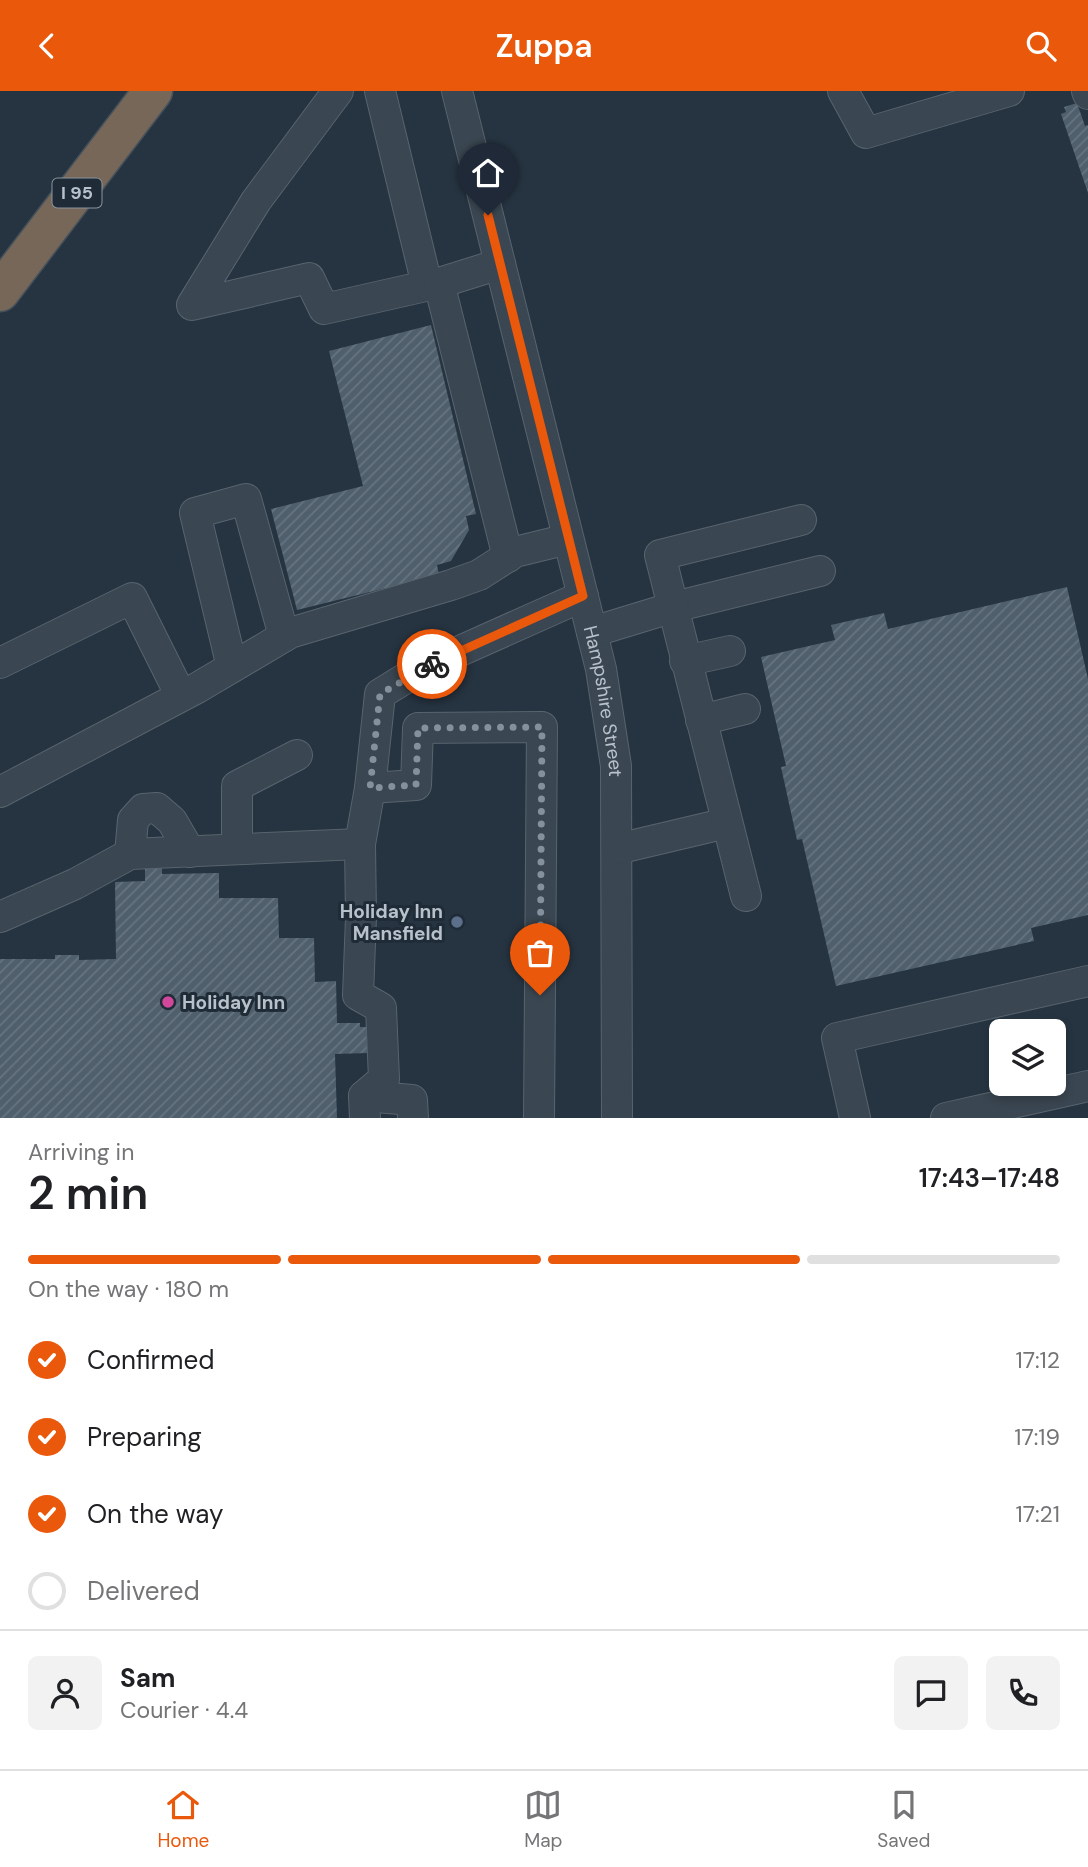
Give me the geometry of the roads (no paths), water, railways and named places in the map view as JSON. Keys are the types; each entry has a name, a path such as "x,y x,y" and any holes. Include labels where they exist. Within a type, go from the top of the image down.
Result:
{"highway":[{"name":"I 95","path":"0,292 153,91"}],"street":[{"path":"338,91 256,201 192,305 309,278 324,309 433,284 500,264"},
{"path":"380,91 508,557"},
{"name":"Hampshire Street","path":"457,91 601,669 616,766 617,1118"},
{"path":"847,92 866,133 1009,91"},
{"path":"232,667 195,513 246,499 284,636"},
{"path":"746,896 660,555 801,520"},
{"path":"0,792 181,696 284,636 451,585 479,575 515,552 568,539"},
{"path":"592,632 674,607 820,571"},
{"path":"364,1107 383,1079 381,1008 358,995 360,844 370,788 380,694 422,668 583,596"},
{"path":"0,663 132,599 181,696"},
{"path":"685,661 730,651"},
{"path":"701,720 745,709"},
{"path":"370,788 416,785 418,728 542,727 539,1118"},
{"path":"237,849 237,786 297,755"},
{"path":"130,855 133,820 143,809 157,808 172,821 190,852"},
{"path":"617,849 727,823"},
{"path":"0,917 75,884 130,855 360,844"},
{"path":"855,1118 837,1038 1088,981"},
{"path":"946,1118 1004,1112 1088,1086"},
{"path":"364,1107 412,1100 413,1118"}],"place":[{"name":"Holiday Inn Mansfield","path":"457,922"},
{"name":"Holiday Inn","path":"168,1002"}]}
